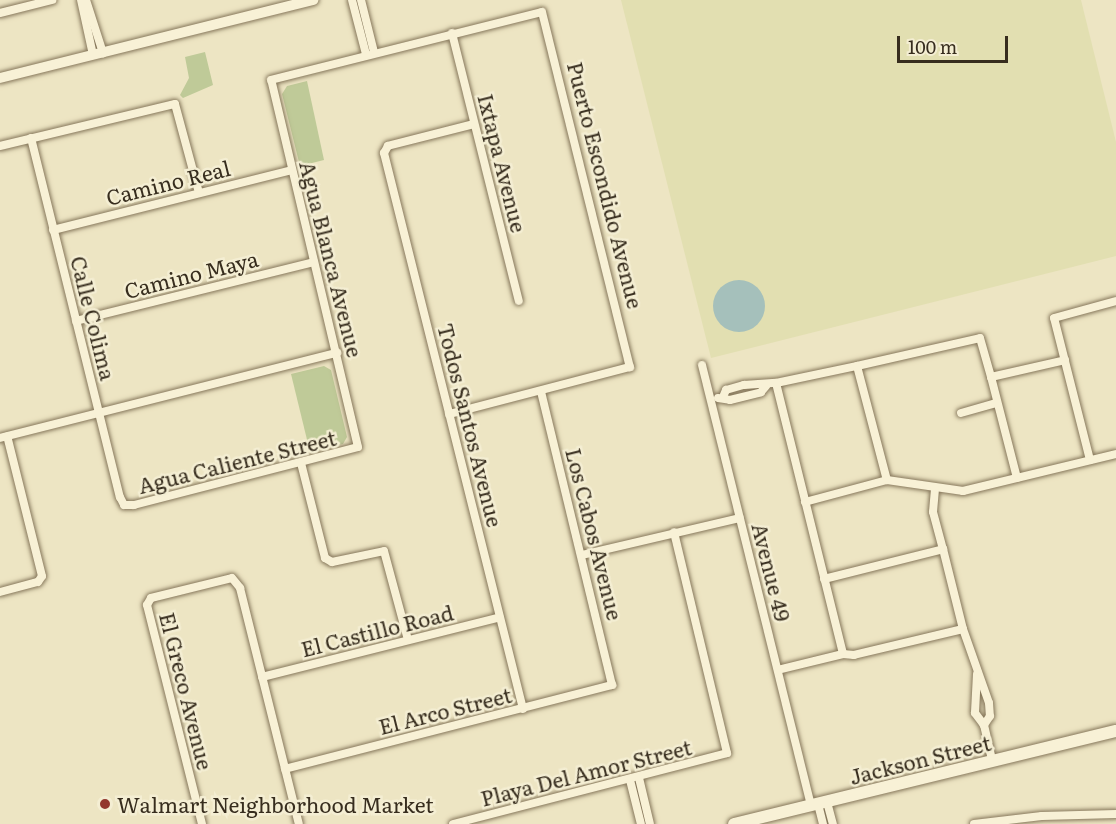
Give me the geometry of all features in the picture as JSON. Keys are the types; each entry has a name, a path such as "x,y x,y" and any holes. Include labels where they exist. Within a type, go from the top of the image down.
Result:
{"main road":[{"name":"Jackson Street","path":"734,824 1116,731"}],"street":[{"path":"0,13 52,0"},
{"path":"81,0 98,54"},
{"path":"86,0 98,54"},
{"path":"0,78 313,0"},
{"path":"352,0 370,53"},
{"path":"361,0 370,53"},
{"name":"Puerto Escondido Avenue","path":"452,33 542,12 630,367 541,391"},
{"path":"370,53 452,33"},
{"name":"Ixtapa Avenue","path":"452,33 519,301"},
{"name":"Agua Blanca Avenue","path":"358,447 271,80 370,53"},
{"path":"0,146 175,104 199,193"},
{"name":"Todos Santos Avenue","path":"474,124 385,149 523,709"},
{"name":"Calle Colima","path":"31,138 124,505"},
{"name":"Camino Real","path":"54,230 291,170"},
{"name":"Camino Maya","path":"76,321 314,262"},
{"path":"1090,460 1054,318 1116,301"},
{"path":"710,400 723,397 729,400 747,396 761,392 766,386 776,383 980,338 1017,478"},
{"path":"0,592 41,580 4,437 337,354"},
{"path":"991,378 1065,360"},
{"name":"Avenue 49","path":"702,365 807,788 819,804"},
{"path":"857,366 887,480"},
{"path":"723,397 726,390 744,385 759,382 766,386"},
{"path":"776,383 843,654"},
{"path":"744,385 747,396"},
{"path":"449,414 541,391"},
{"name":"Los Cabos Avenue","path":"541,391 612,685"},
{"path":"961,413 997,403"},
{"name":"Agua Caliente Street","path":"124,505 301,463 358,447"},
{"path":"806,502 887,480 935,489 963,491 1116,454"},
{"path":"301,463 325,558 332,562 384,551 408,640"},
{"path":"935,489 933,512 977,674 975,703 978,721 984,724"},
{"path":"582,555 740,518"},
{"name":"Playa Del Amor Street","path":"453,824 635,779 727,753 674,532"},
{"path":"824,579 943,549"},
{"name":"El Greco Avenue","path":"202,824 148,601 236,579 262,677"},
{"name":"El Castillo Road","path":"262,677 500,617"},
{"path":"778,670 963,629"},
{"path":"977,674 982,679 988,700 990,716 984,724 992,761"},
{"path":"262,677 299,824"},
{"name":"El Arco Street","path":"285,769 612,685"},
{"path":"975,703 988,700"},
{"path":"635,779 641,824"},
{"path":"635,779 650,824"},
{"path":"819,804 823,824"},
{"path":"819,804 833,824"},
{"path":"974,824 1042,816 1116,814"}],"shaded area":[{"path":"621,0 1081,0 1116,142 1116,256 711,358"}],"green space":[{"path":"205,52 213,85 183,98 180,95 189,78 185,57"},
{"path":"307,81 324,160 300,166 282,94 287,86"},
{"path":"324,366 331,370 347,437 343,444 310,452 291,374"}],"water":[{"path":"739,280 749,282 757,288 763,296 765,306 763,316 757,324 749,330 739,332 729,330 721,324 715,316 713,306 715,296 721,288 729,282"}],"place":[{"name":"Walmart Neighborhood Market","path":"105,804"}]}
